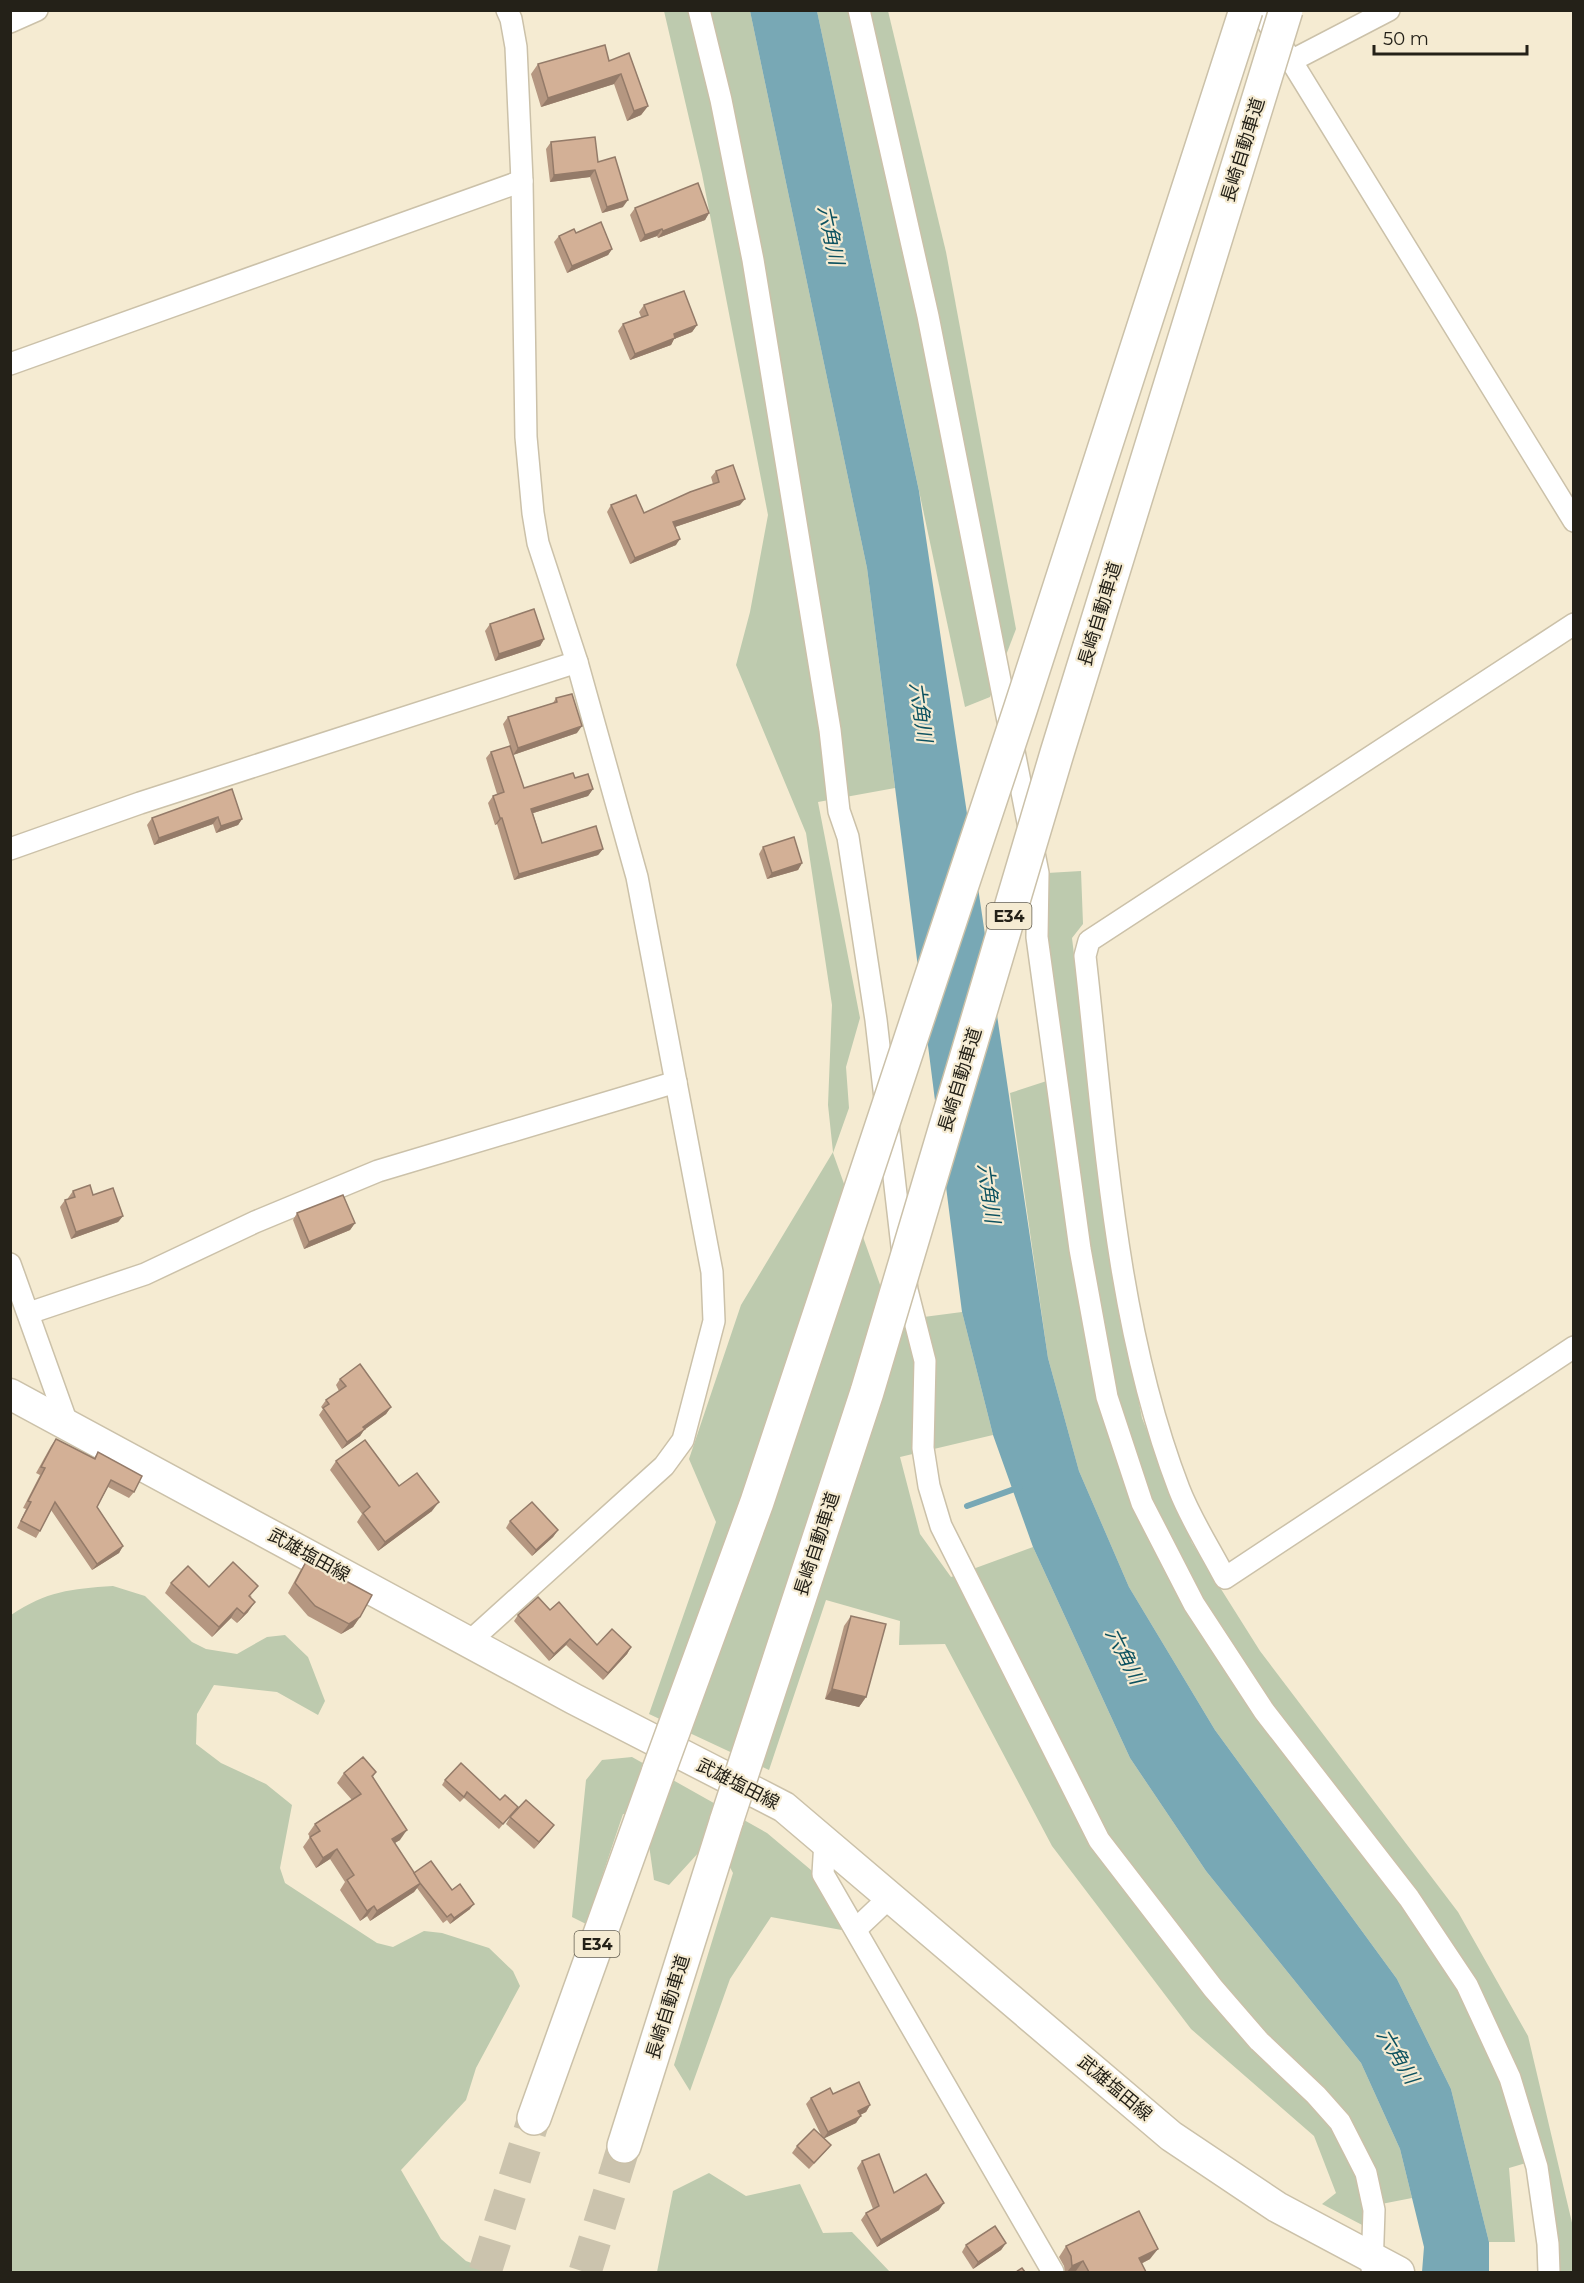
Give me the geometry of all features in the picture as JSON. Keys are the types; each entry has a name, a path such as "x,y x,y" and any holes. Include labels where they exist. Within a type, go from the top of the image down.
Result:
{"highway":[{"name":"E34","path":"534,2118 757,1502 1020,707 1246,10"},
{"name":"長崎自動車道","path":"624,2146 727,1819 867,1392 1057,753 1286,10"}],"main road":[{"name":"武雄塩田線","path":"10,1394 471,1643 784,1807 1171,2136 1277,2207 1382,2267"}],"street":[{"path":"10,22 37,10"},
{"path":"471,1643 478,1633 664,1466 683,1440 714,1322 712,1272 637,877 577,662 537,543 532,513 526,437 522,181 516,47 507,10"},
{"path":"699,10 721,100 753,260 830,730 839,811 850,849 876,1020 907,1290 925,1361 923,1448 928,1486 941,1526 1099,1840 1213,1988 1259,2041 1317,2095 1340,2122 1366,2173 1382,2267"},
{"path":"860,10 928,316 1038,873 1036,937 1080,1249 1107,1397 1142,1503 1194,1604 1264,1711 1409,1898 1467,1985 1510,2078 1537,2167 1548,2244 1549,2272"},
{"path":"1260,10 1574,521"},
{"path":"1291,61 1389,10"},
{"path":"10,364 522,181"},
{"path":"1574,624 1089,941 1085,956 1119,1250 1146,1386 1180,1490 1225,1578 1574,1347"},
{"path":"10,849 140,803 577,662"},
{"path":"29,1313 145,1274 255,1222 378,1172 676,1082"},
{"path":"10,1264 67,1423"},
{"path":"825,1840 823,1874 1053,2272"},
{"path":"856,1929 891,1896"}],"green space":[{"path":"664,11 750,11 867,568 895,788 818,802 860,1018 846,1067 849,1108 833,1153 893,1321 962,1312 993,1435 900,1457 920,1534 951,1577 1033,1547 1130,1758 1206,1871 1361,2063 1400,2149 1412,2198 1366,2207 1366,2227 1322,2204 1336,2193 1314,2136 1191,2029 1052,1846 945,1644 899,1645 900,1621 826,1600 769,1770 649,1714 716,1522 689,1459 741,1305 833,1152 828,1105 832,1005 806,833 736,665 750,612 768,515 702,174"},
{"path":"817,11 888,11 946,252 1016,629 990,697 965,707"},
{"path":"1081,871 1083,924 1072,938 1110,1252 1142,1418 1192,1543 1260,1651 1458,1912 1528,2036 1573,2227 1573,2272 1557,2272 1543,2158 1509,2168 1515,2242 1489,2242 1451,2089 1397,1979 1215,1730 1129,1587 1079,1471 1048,1358 1010,1093 1065,1075 1043,936 1047,873"},
{"path":"113,1586 145,1596 192,1642 206,1649 237,1654 267,1637 285,1635 308,1657 325,1701 318,1715 277,1692 214,1685 197,1714 196,1744 221,1763 266,1784 292,1805 280,1868 285,1883 377,1943 393,1947 424,1931 442,1933 489,1948 513,1971 520,1986 476,2068 466,2100 401,2170 441,2239 466,2261 496,2272 11,2272 11,1615 48,1596 84,1588"},
{"path":"632,1757 767,1833 811,1870 847,1931 771,1917 730,1979 690,2091 674,2065 733,1873 723,1854 700,1851 669,1885 654,1880 645,1817 623,1814 586,1924 572,1917 586,1780 602,1760"},
{"path":"709,2173 746,2196 800,2184 823,2233 852,2232 890,2272 657,2272 673,2191"}],"water":[{"name":"六角川","path":"750,11 817,11 919,491 1048,1358 1079,1471 1129,1587 1215,1730 1397,1979 1451,2089 1489,2242 1489,2272 1422,2272 1424,2247 1400,2149 1361,2063 1206,1871 1130,1758 1033,1547 993,1435 962,1312 867,568"}],"building":[{"path":"605,45 609,61 629,53 648,106 634,111 621,74 548,98 538,64"},
{"path":"595,137 598,162 615,157 628,200 607,207 595,170 554,175 551,142"},
{"path":"698,183 709,213 663,231 662,229 645,235 635,208"},
{"path":"601,222 612,249 572,266 559,236 574,229 576,233"},
{"path":"684,291 697,325 674,334 675,338 635,354 623,324 648,315 644,305"},
{"path":"733,465 745,499 673,522 680,539 635,558 611,505 636,495 644,513 690,492 719,482 716,471"},
{"path":"534,609 544,639 499,654 490,624"},
{"path":"572,694 582,726 518,748 508,717 557,702 556,698"},
{"path":"510,746 524,788 573,773 575,778 588,774 593,789 531,809 542,843 596,826 603,849 519,874 493,796 504,792 491,752"},
{"path":"232,789 242,819 221,826 218,817 159,838 152,818"},
{"path":"794,837 802,863 772,873 763,847"},
{"path":"90,1185 93,1195 113,1188 123,1216 76,1232 65,1200 75,1197 73,1191"},
{"path":"343,1195 355,1223 309,1242 297,1213"},
{"path":"360,1364 391,1407 347,1442 323,1408 329,1404 326,1400 346,1386 340,1379"},
{"path":"56,1439 95,1459 98,1452 142,1476 134,1492 111,1480 97,1507 123,1546 97,1564 55,1502 40,1531 21,1521 31,1502 28,1501 45,1468 41,1467"},
{"path":"365,1440 399,1486 417,1473 439,1502 385,1542 363,1513 370,1507 336,1461"},
{"path":"532,1502 558,1530 536,1550 510,1521"},
{"path":"307,1560 372,1595 360,1617 349,1624 315,1606 295,1583"},
{"path":"233,1562 258,1586 249,1596 255,1602 244,1614 237,1608 219,1627 171,1583 188,1566 209,1587"},
{"path":"538,1597 550,1610 559,1602 597,1645 612,1629 631,1647 608,1673 570,1639 554,1654 518,1615"},
{"path":"851,1616 886,1624 866,1697 832,1689"},
{"path":"363,1757 376,1772 372,1776 407,1830 392,1839 421,1883 377,1911 374,1906 367,1911 347,1880 354,1875 337,1849 323,1858 310,1837 320,1831 315,1824 361,1794 344,1773"},
{"path":"461,1763 500,1800 505,1795 518,1807 503,1824 467,1792 464,1797 445,1780"},
{"path":"526,1800 554,1825 539,1842 510,1817"},
{"path":"431,1861 452,1890 460,1884 474,1904 454,1918 451,1914 447,1917 414,1873"},
{"path":"859,2082 870,2105 858,2111 861,2116 828,2132 811,2098 830,2088 833,2094"},
{"path":"814,2129 831,2145 814,2163 797,2146"},
{"path":"879,2154 894,2193 926,2174 944,2203 881,2240 866,2213 879,2206 862,2161"},
{"path":"1139,2211 1158,2249 1139,2258 1146,2272 1089,2272 1083,2261 1072,2266 1071,2256 1066,2246"},
{"path":"995,2226 1006,2243 978,2262 966,2245"}],"waterway":[{"path":"967,1506 1020,1487"}],"tunnel":[{"path":"485,2272 534,2118"},
{"path":"585,2272 624,2146"}]}
